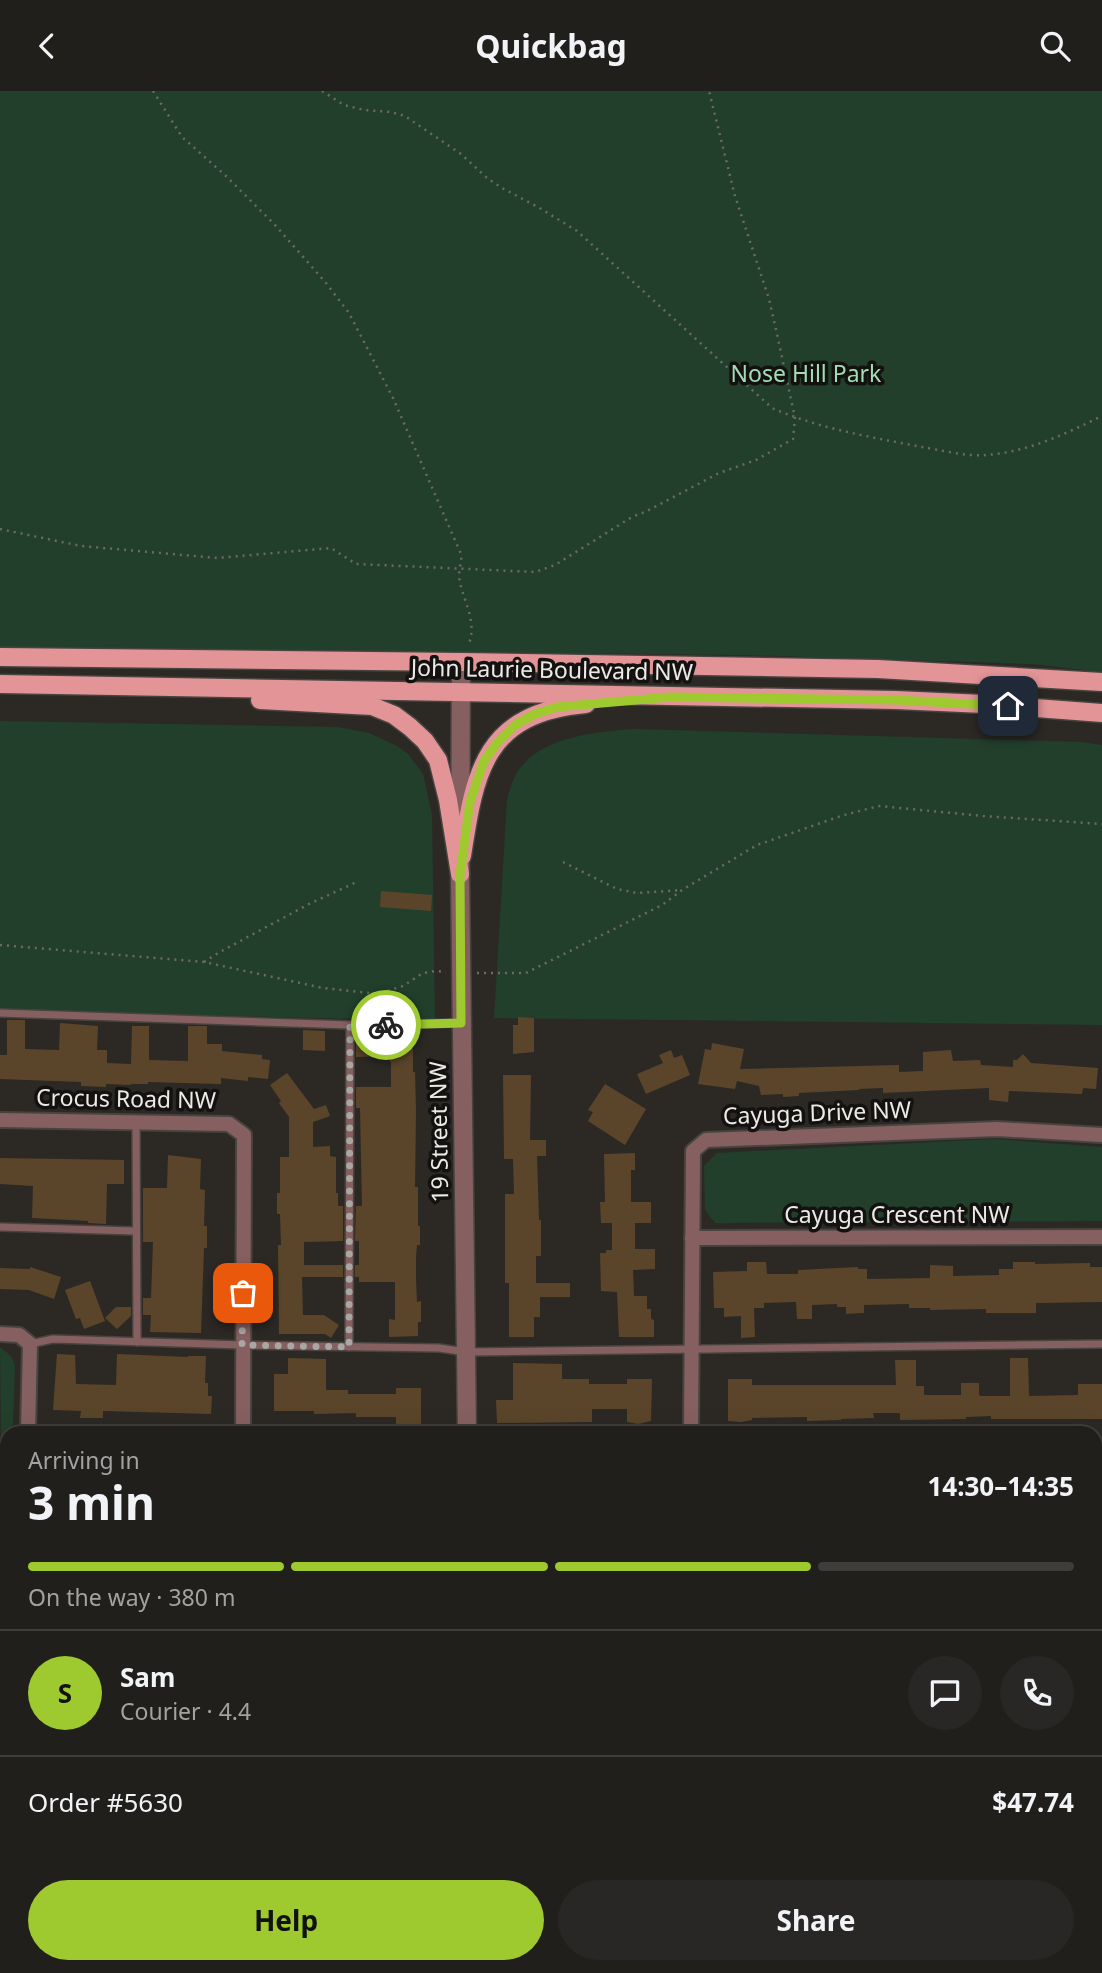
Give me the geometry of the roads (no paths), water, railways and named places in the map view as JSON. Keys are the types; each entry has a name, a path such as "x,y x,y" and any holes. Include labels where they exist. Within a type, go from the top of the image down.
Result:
{"main road":[{"name":"John Laurie Boulevard NW","path":"0,657 878,669 1102,682"},
{"name":"John Laurie Boulevard NW","path":"0,684 896,700 1102,713"},
{"path":"84,685 156,695 372,706 394,715 425,741 438,760 448,800 460,874"},
{"path":"460,874 470,802 484,761 515,725 535,714 557,707 670,697"}],"street":[{"name":"19 Street NW","path":"461,662 461,1023 467,1426"},
{"name":"Crocus Road NW","path":"0,1120 229,1124 244,1136 243,1426"},
{"name":"Cayuga Drive NW","path":"691,1426 693,1151 706,1140 997,1129 1102,1135"},
{"name":"Cayuga Crescent NW","path":"692,1238 1102,1237"},
{"path":"0,1334 19,1335 30,1344 28,1426"}],"lane":[{"path":"0,1013 350,1025 461,1023"},
{"path":"349,1347 350,1025"},
{"path":"136,1123 136,1342"},
{"path":"0,1227 135,1231"},
{"path":"30,1344 53,1339 439,1348 466,1352 1102,1344"}],"park label":[{"name":"Nose Hill Park","path":"806,374"}]}
